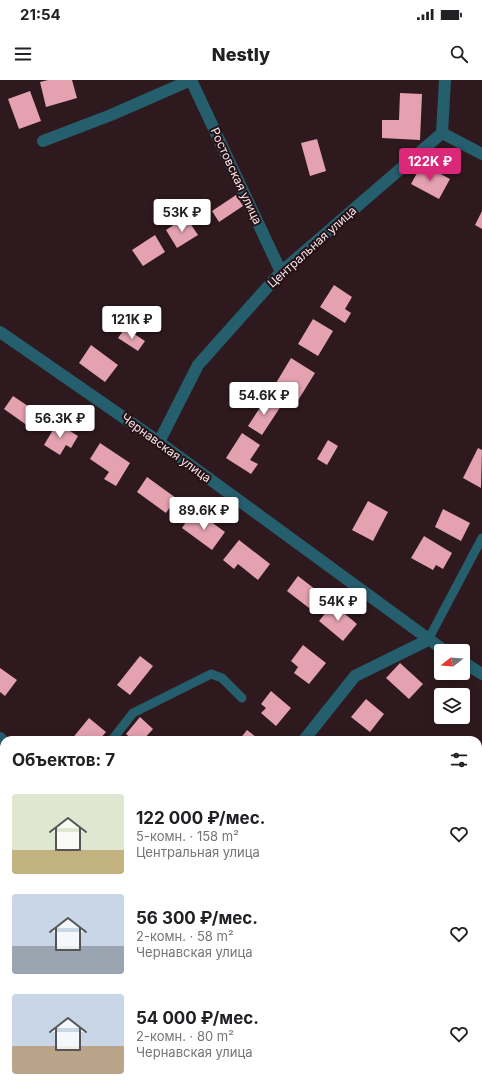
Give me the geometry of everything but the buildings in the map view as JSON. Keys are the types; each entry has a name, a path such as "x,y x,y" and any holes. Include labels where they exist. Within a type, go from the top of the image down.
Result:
{"street":[{"path":"43,141 111,115 191,80"},
{"name":"Ростовская улица","path":"191,80 281,272"},
{"path":"445,80 442,132 482,154"},
{"name":"Центральная улица","path":"159,442 198,365 281,272 442,132"},
{"name":"Чернавская улица","path":"0,332 159,442 434,644"},
{"path":"307,736 355,676 428,640"},
{"path":"470,666 482,674"}],"lane":[{"path":"428,640 482,538"},
{"path":"115,736 133,713 211,674 222,678 242,698"}]}
